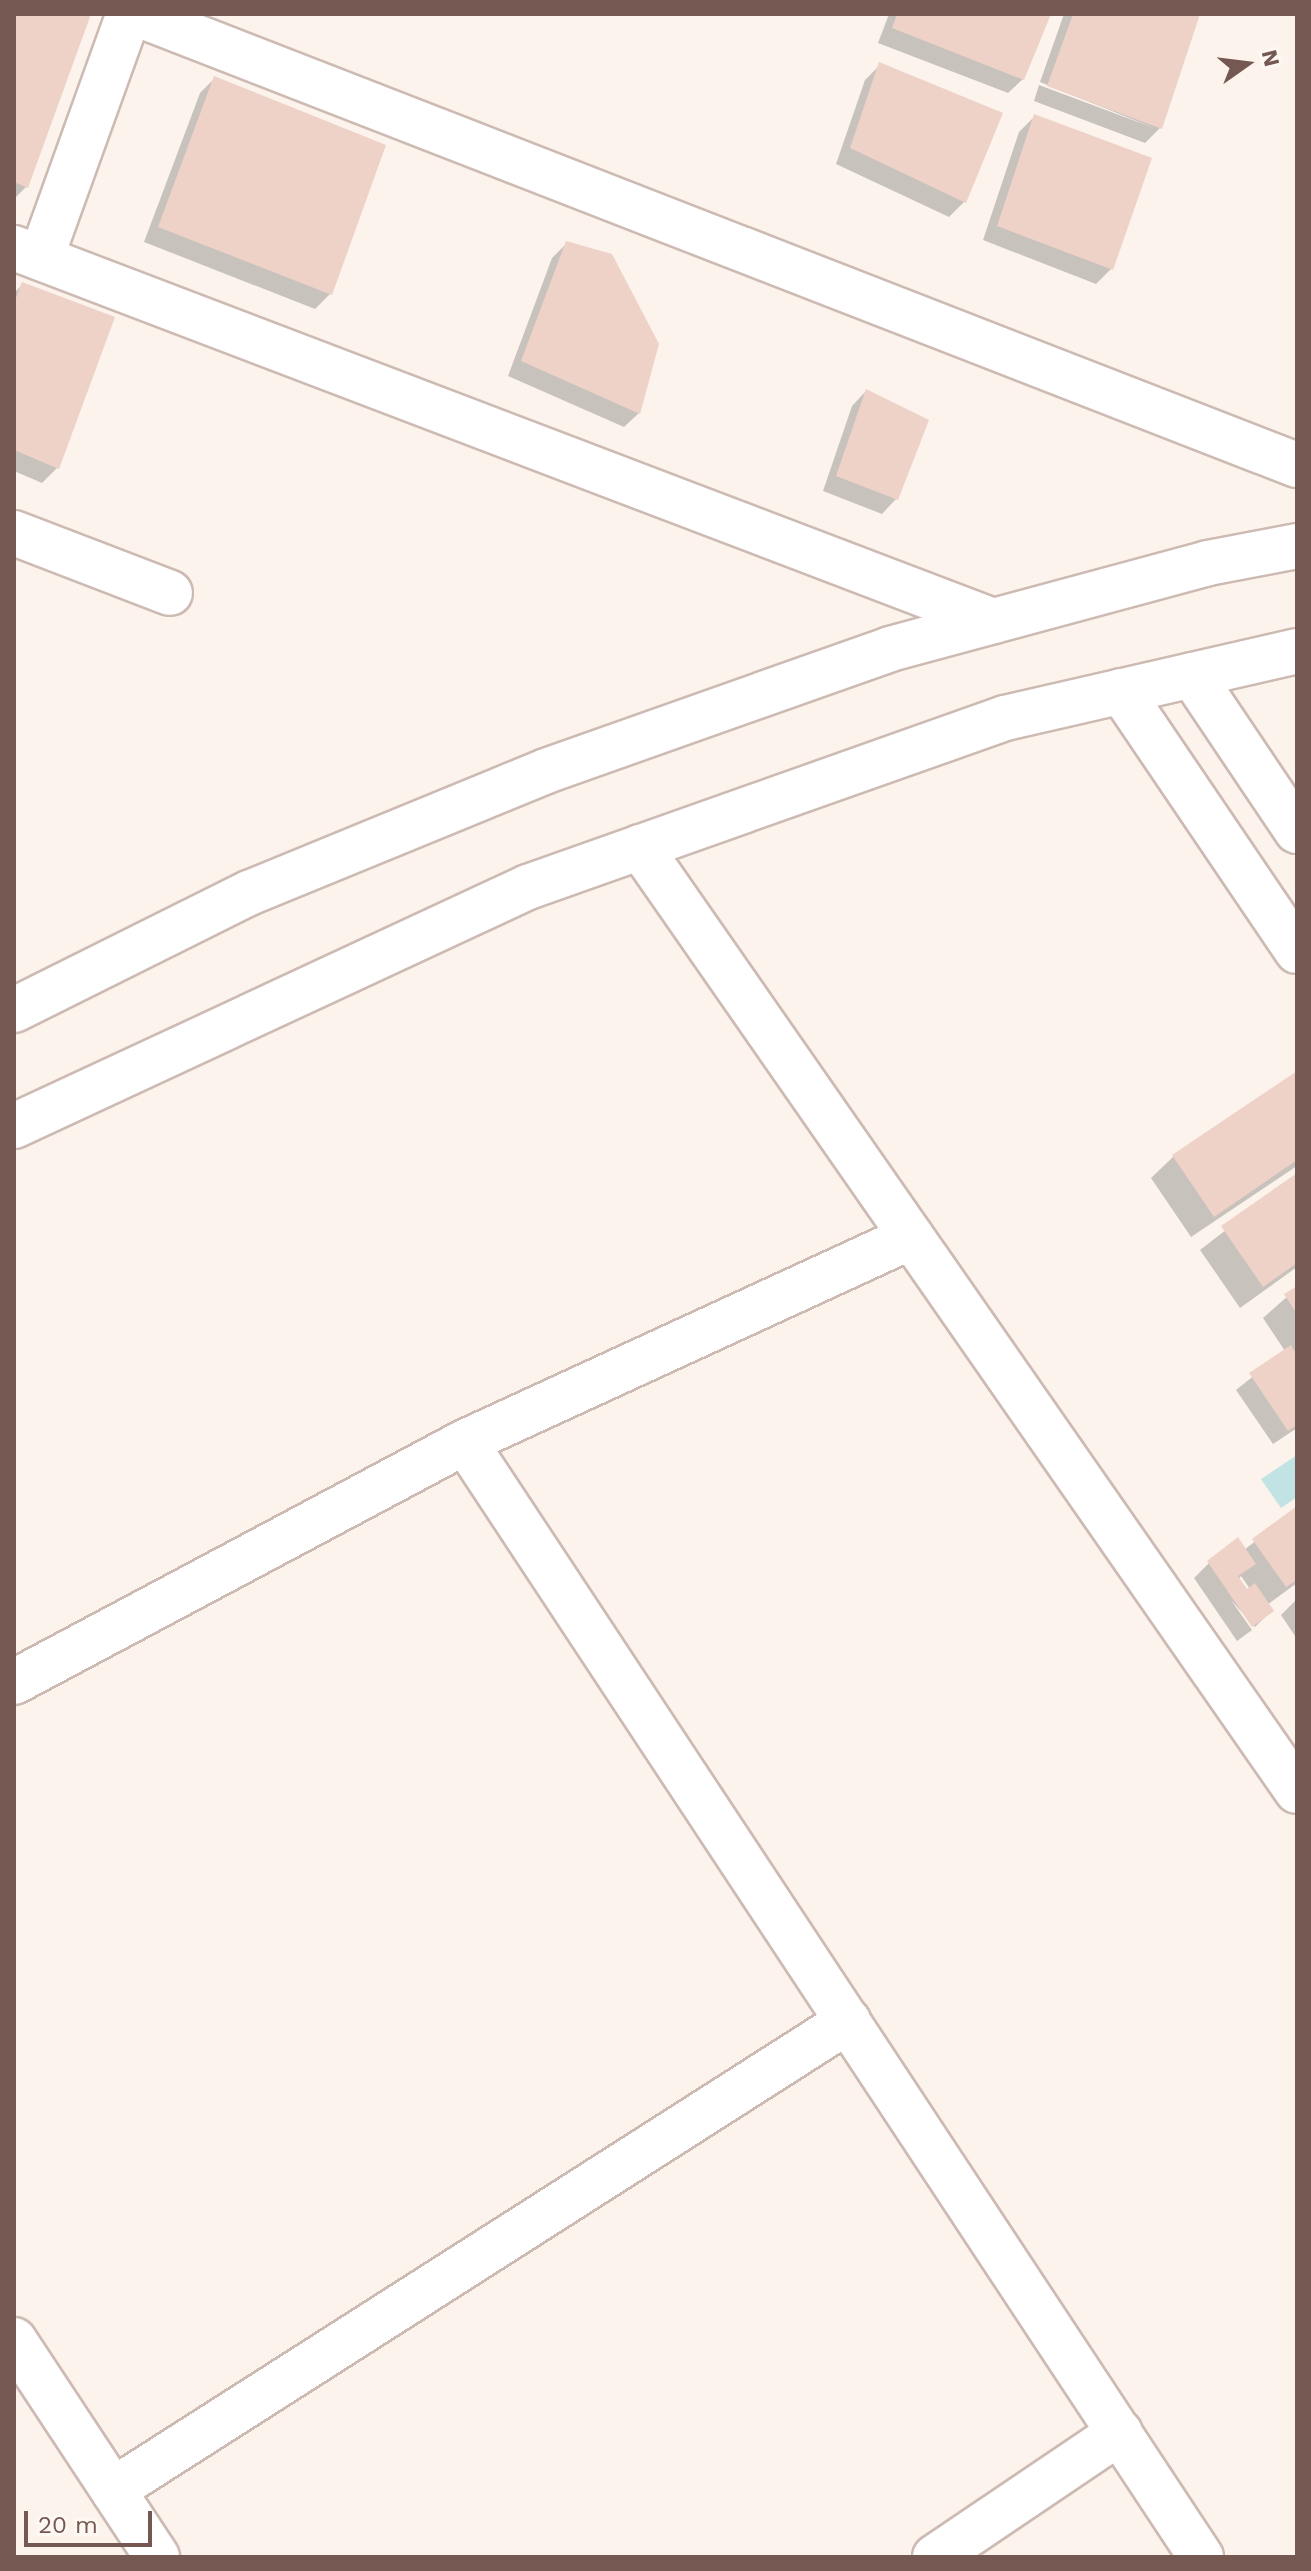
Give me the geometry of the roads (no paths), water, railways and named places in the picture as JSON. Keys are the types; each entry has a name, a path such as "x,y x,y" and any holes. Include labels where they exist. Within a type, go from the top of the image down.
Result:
{"street":[{"path":"129,14 27,253 993,621"},
{"path":"137,14 1297,465"},
{"path":"14,533 170,593"},
{"path":"14,1010 249,893 546,771 890,649 1208,563 1297,546"},
{"path":"14,1126 528,887 1005,718 1297,651"},
{"path":"1192,675 1297,831"},
{"path":"1121,691 1297,951"},
{"path":"640,847 1297,1791"},
{"path":"14,1682 465,1442 911,1237"},
{"path":"465,1442 1201,2557"},
{"path":"113,2490 848,2021"},
{"path":"14,2340 157,2557"},
{"path":"935,2557 1120,2432"}],"water":[{"path":"1297,1455 1297,1497 1281,1508 1261,1479"}]}
